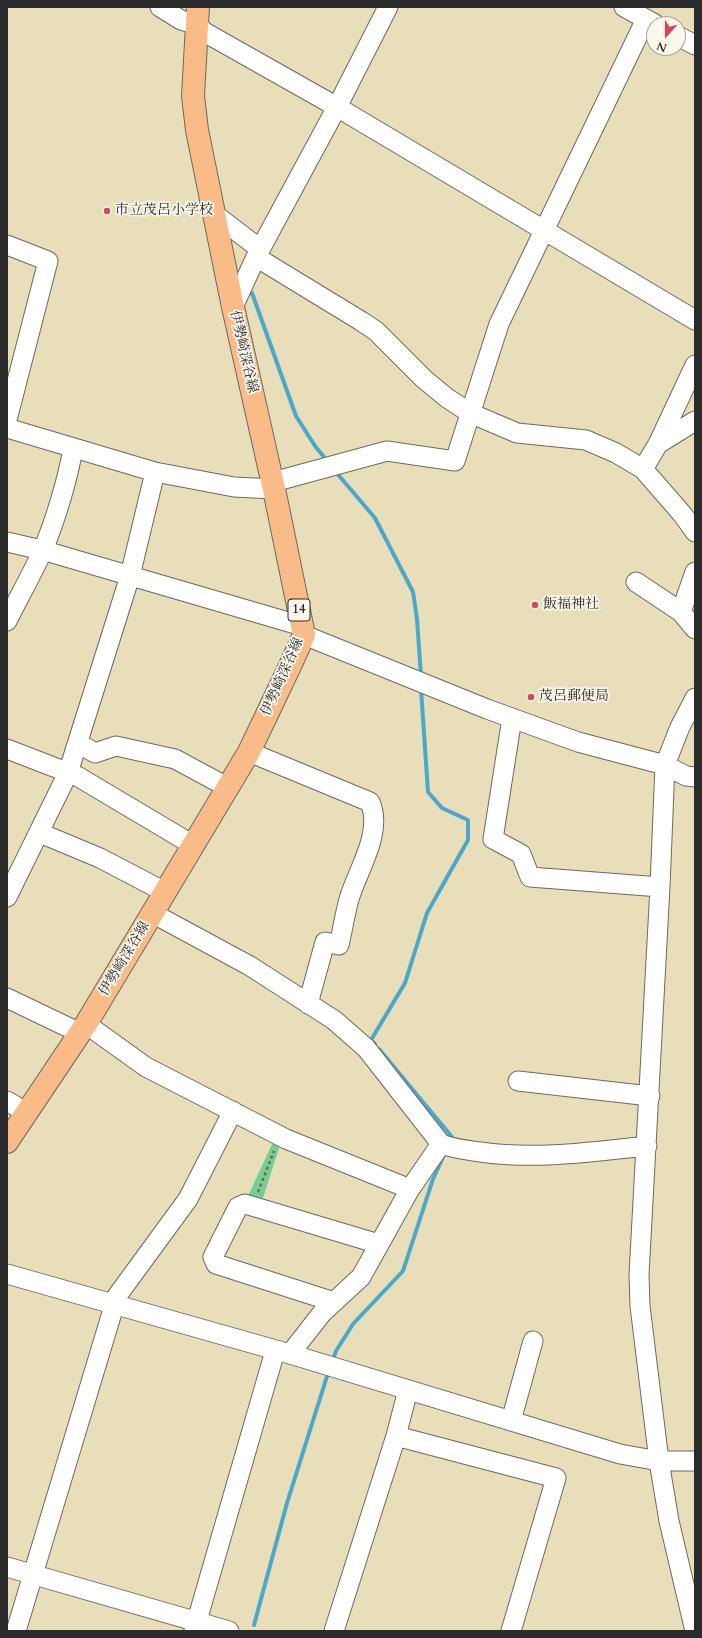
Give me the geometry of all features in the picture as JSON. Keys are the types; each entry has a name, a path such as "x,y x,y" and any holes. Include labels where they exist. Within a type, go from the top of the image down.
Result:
{"main road":[{"name":"伊勢崎深谷線","path":"7,1142 83,1028 228,787 248,752 290,666 303,630 274,485 233,307 197,130 193,96 198,16"}],"street":[{"path":"160,7 181,20 198,16 206,33 337,107 695,320"},
{"path":"233,307 258,253 337,107 388,7"},
{"path":"624,7 646,19"},
{"path":"7,428 155,472 234,487 274,485 387,451 455,461 499,324 646,32"},
{"path":"686,40 695,45"},
{"path":"214,213 258,253 376,331 424,379 446,398 470,413 517,433 586,440 616,453 643,469 695,532"},
{"path":"7,244 48,261 7,420"},
{"path":"643,469 658,444 695,365"},
{"path":"658,444 695,421"},
{"path":"7,621 42,550 71,462 73,448"},
{"path":"7,897 40,833 68,773 130,576 155,472"},
{"path":"7,542 42,550 130,576 303,630 512,718 578,742 665,765 686,776 695,777"},
{"path":"681,612 695,572"},
{"path":"636,582 681,612 695,629"},
{"path":"695,698 680,727 665,765 650,1096 639,1275 640,1306 659,1461 669,1521 695,1631"},
{"path":"512,718 493,839 521,854 530,877 660,887"},
{"path":"78,743 95,754 116,746 175,759 228,787"},
{"path":"7,749 77,776 193,845"},
{"path":"248,752 370,802 373,809 374,834 350,897 339,945 325,942 308,1004"},
{"path":"40,833 100,858 165,892"},
{"path":"152,913 250,966 334,1020 366,1048 442,1144 451,1148 504,1155 569,1155 647,1146"},
{"path":"7,998 83,1028 146,1067 280,1136 410,1189"},
{"path":"518,1081 650,1096"},
{"path":"7,1101 27,1112"},
{"path":"16,1631 117,1296 188,1200 233,1111"},
{"path":"195,1626 283,1353 361,1277 410,1189 442,1144"},
{"path":"334,1302 216,1264 213,1257 238,1207 245,1204 379,1244"},
{"path":"7,1274 283,1353 620,1454 659,1461 695,1461"},
{"path":"511,1421 533,1341"},
{"path":"334,1631 396,1436 408,1390"},
{"path":"396,1436 556,1478 511,1631"},
{"path":"7,1567 195,1626 229,1631"}],"path":[{"path":"252,1206 280,1136"}],"green space":[{"path":"274,1140 280,1145 262,1201 248,1196"}],"waterway":[{"path":"252,293 296,416 315,446 328,462"},
{"path":"335,471 375,518 413,592 417,619 421,676"},
{"path":"375,1044 371,1040 405,983 427,913 468,840 468,820 442,808 428,792 421,689"},
{"path":"379,1049 452,1137 450,1142"},
{"path":"332,1362 336,1351 353,1324 403,1271 433,1179 444,1155"},
{"path":"254,1625 287,1503 329,1370"}],"place":[{"name":"市立茂呂小学校","path":"107,211"},
{"name":"飯福神社","path":"535,605"},
{"name":"茂呂郵便局","path":"531,697"}]}
